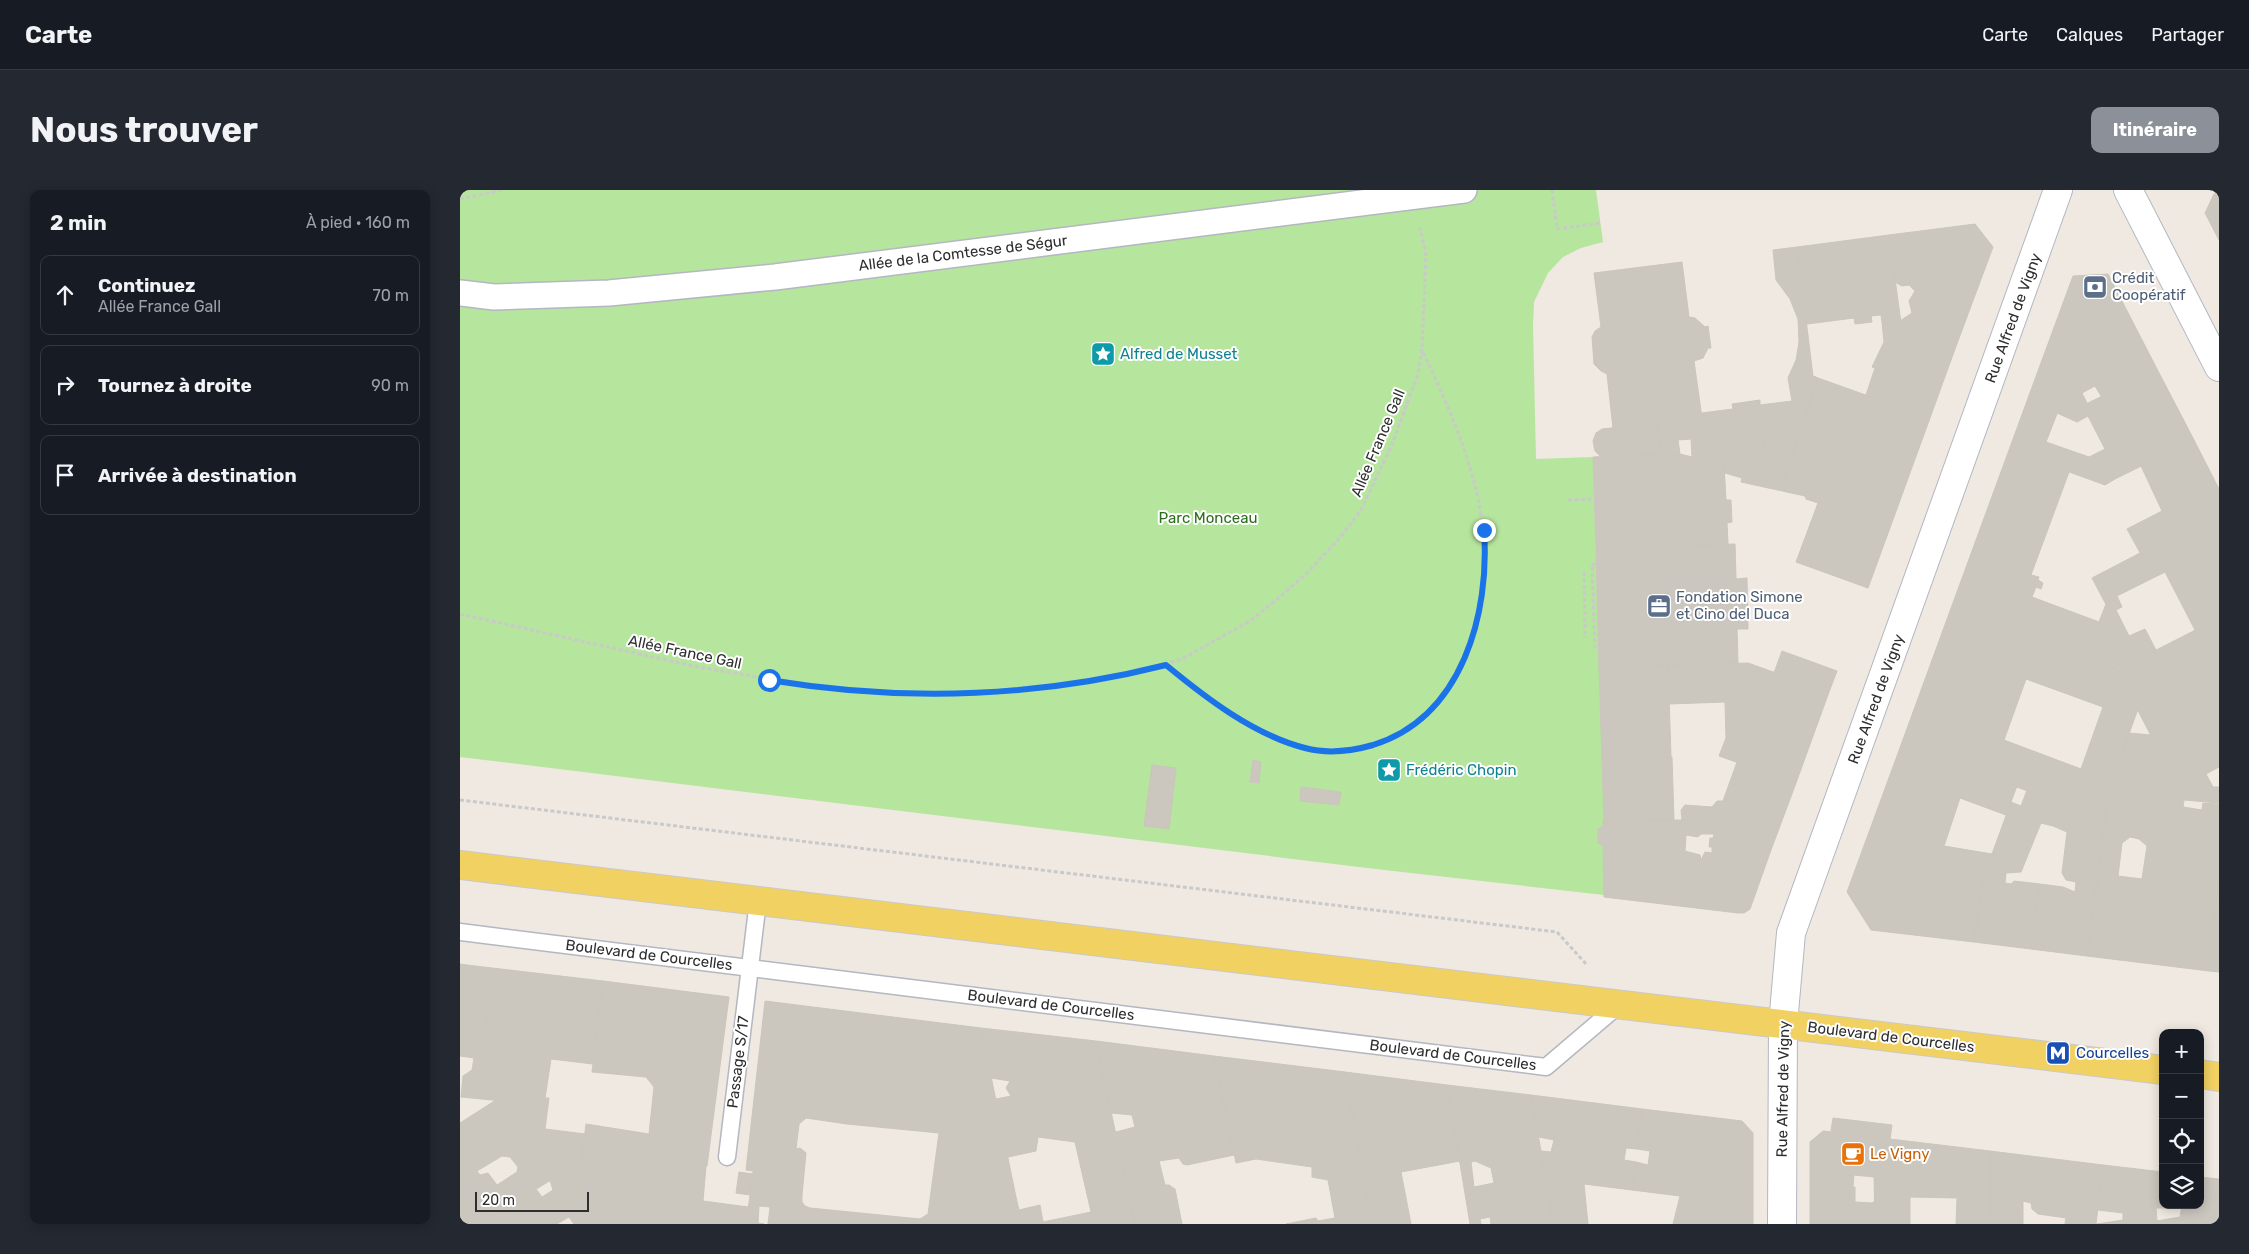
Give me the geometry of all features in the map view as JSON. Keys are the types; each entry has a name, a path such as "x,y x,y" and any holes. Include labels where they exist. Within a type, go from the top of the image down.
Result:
{"main road":[{"name":"Boulevard de Courcelles","path":"460,865 2159,1070"},
{"path":"2204,1075 2219,1077"}],"street":[{"name":"Allée de la Comtesse de Ségur","path":"460,293 494,297 600,294 689,286 1414,198 1464,190"},
{"name":"Rue Alfred de Vigny","path":"1782,1224 1783,1024 1792,933 2058,190"},
{"path":"2128,190 2219,367"}],"lane":[{"name":"Passage S/17","path":"727,1157 758,901"},
{"name":"Boulevard de Courcelles","path":"460,932 1546,1067 1620,1004"}],"path":[{"path":"460,199 502,190"},
{"path":"1552,190 1557,229 1601,223"},
{"name":"Allée France Gall","path":"461,614 698,667 834,690 917,695 996,692 1088,682 1166,665 1196,653 1250,620 1310,570 1338,540 1361,510 1381,471 1418,374 1422,349 1426,254 1414,198"},
{"path":"1166,665 1196,689 1248,723 1284,741 1307,749 1341,751 1380,743 1415,724 1437,703 1458,671 1473,635 1482,596 1486,555 1484,530 1467,460 1446,401 1422,349"},
{"path":"1568,500 1594,499"},
{"path":"1596,564 1592,564 1595,647 1598,647"},
{"path":"1584,572 1585,638"},
{"path":"1584,606 1594,605"},
{"path":"460,800 1557,932 1579,956"}],"green space":[{"name":"Parc Monceau","path":"460,190 1596,190 1603,242 1581,248 1563,257 1548,273 1534,302 1533,326 1536,459 1593,457 1604,821 1603,826 1598,829 1598,842 1603,846 1604,895 1367,868 460,757"}],"building":[{"path":"2219,193 2219,240 2205,213 2214,194"},
{"path":"1975,224 1993,247 1955,349 1902,330 1900,321 1912,313 1909,301 1915,291 1909,285 1902,286 1895,282 1889,235"},
{"path":"1889,235 1902,330 1882,322 1881,315 1871,316 1872,322 1855,324 1854,318 1807,324 1797,247"},
{"path":"1797,247 1813,376 1816,377 1808,399 1792,401 1788,378 1796,360 1799,342 1798,319 1790,299 1776,280 1773,250"},
{"path":"1682,262 1689,317 1695,318 1705,327 1708,326 1711,348 1708,348 1703,358 1694,361 1702,418 1613,428 1607,374 1594,364 1592,337 1595,331 1601,327 1594,273"},
{"path":"2108,274 2157,369 2101,396 2095,386 2082,393 2087,403 2080,407 2031,390 2073,276"},
{"path":"1882,322 1955,349 1930,418 1866,395 1875,368 1872,367 1884,342"},
{"path":"2157,369 2194,440 2115,479 2101,451 2105,449 2088,416 2077,422 2057,413 2062,401 2080,407"},
{"path":"1816,377 1818,378 1784,479 1785,470 1775,466 1765,452 1762,428 1768,422 1803,417"},
{"path":"1818,378 1930,418 1895,514 1815,485 1785,478"},
{"path":"2031,390 2062,401 2046,442 2089,457 2101,451 2115,479 2105,485 2009,450"},
{"path":"1808,399 1803,417 1768,422 1762,428 1765,452 1775,466 1785,470 1784,479 1692,457 1691,439 1678,440 1680,454 1661,455 1656,423 1702,418 1702,413 1733,409 1732,404 1760,400 1760,405"},
{"path":"1656,423 1661,455 1601,457 1595,451 1593,441 1596,433 1602,429"},
{"path":"2194,440 2219,489 2219,523 2144,560 2127,529 2162,511 2141,466"},
{"path":"2009,450 2069,472 2031,575 2039,577 2038,580 2043,583 2041,589 2036,587 2032,597 2099,622 2106,604 2110,612 2092,662 1950,611"},
{"path":"1680,454 1724,465 1726,500 1731,500 1732,522 1727,523 1728,544 1596,548 1593,457"},
{"path":"1724,465 1815,485 1895,514 1868,588 1796,562 1818,503 1806,499 1805,496 1741,482 1742,478 1725,473"},
{"path":"2219,523 2219,618 2195,630 2165,572 2117,596 2122,607 2116,610 2129,636 2145,629 2156,650 2115,670 2092,662 2110,612 2092,578 2140,553 2144,560"},
{"path":"1735,544 1736,579 1747,578 1748,629 1737,629 1738,663 1599,667 1596,548"},
{"path":"1950,611 2117,670 2138,709 2108,792 2105,819 1901,745","holes":["2026,679 2103,707 2081,769 2004,740"]},
{"path":"2219,618 2219,728 2162,757 2117,670"},
{"path":"1782,651 1837,671 1829,692 1774,673"},
{"path":"1748,663 1829,692 1796,783 1719,756 1726,738 1725,702 1669,704 1668,665"},
{"path":"1668,665 1671,757 1602,759 1599,667"},
{"path":"2219,728 2219,767 2206,774 2213,787 2219,787 2219,803 2184,800 2162,757"},
{"path":"2129,733 2151,735 2184,800 2183,807 2202,810 2203,803 2219,804 2219,877 2209,971 2087,956 2108,792","holes":["2130,837 2139,839 2147,846 2142,879 2118,876 2122,843"]},
{"path":"1901,745 2017,786 2006,815 1960,798 1944,846 1992,854 1984,876 1974,942 1871,930 1847,892"},
{"path":"1672,757 1674,820 1604,821 1602,759"},
{"path":"1253,760 1261,762 1259,783 1250,782"},
{"path":"1737,762 1796,783 1771,850 1682,820 1681,810 1685,805 1712,807 1717,801 1723,801"},
{"path":"1152,765 1176,768 1169,829 1144,826"},
{"path":"1301,787 1341,792 1339,805 1300,801"},
{"path":"2027,790 2062,804 2053,826 2041,823 2021,872 2006,873 2005,883 2011,884 2014,881 2040,884 2031,949 1974,942 1984,876 2011,802 2021,806"},
{"path":"2062,804 2105,819 2087,956 2031,949 2040,884 2063,887 2075,892 2076,882 2066,880 2062,873 2067,832 2053,826"},
{"path":"1684,820 1771,850 1750,909 1744,913 1738,913 1604,897 1603,846 1598,843 1598,829 1603,826 1603,821","holes":["1701,834 1714,834 1713,838 1710,838 1709,847 1712,847 1712,853 1705,852 1701,860 1700,855 1685,851 1686,835 1698,837"]},
{"path":"2219,877 2219,972 2209,971"},
{"path":"460,964 475,966 503,1101 461,1097 463,1076 472,1070 474,1058 460,1056"},
{"path":"475,966 603,981 593,1064 551,1059 545,1098 549,1098 545,1129 585,1134 581,1166 574,1166 479,1224 460,1224 460,1148 507,1118","holes":["502,1156 510,1157 518,1167 517,1172 497,1185 488,1173 480,1175 477,1171"]},
{"path":"603,981 729,997 707,1166 581,1166 586,1124 649,1134 654,1087 646,1077 592,1072"},
{"path":"765,1001 981,1028 1016,1197 1004,1199 1010,1224 768,1224 770,1207 759,1206 758,1223 764,1224 746,1224 753,1171 746,1170","holes":["806,1118 939,1133 928,1214 920,1219 805,1206 802,1202 802,1195 806,1153 800,1148 796,1149 799,1124"]},
{"path":"981,1028 1096,1041 1135,1224 1022,1224 1019,1210 1040,1205 1043,1222 1091,1212 1075,1142 1038,1137 1036,1151 1008,1157 996,1099 1011,1096 1006,1088 1010,1081 991,1078"},
{"path":"1096,1041 1214,1056 1234,1155 1187,1165 1183,1164 1179,1158 1159,1161 1165,1185 1175,1189 1182,1224 1135,1224 1116,1132 1135,1127 1132,1115 1111,1113"},
{"path":"1214,1056 1345,1072 1372,1224 1286,1224 1316,1218 1318,1221 1335,1218 1328,1180 1312,1177 1312,1167 1256,1159 1236,1163"},
{"path":"1345,1072 1447,1085 1460,1161 1401,1172 1411,1224 1372,1224"},
{"path":"1447,1085 1531,1095 1554,1224 1491,1224 1490,1217 1480,1219 1481,1224 1470,1224","holes":["1475,1161 1491,1168 1494,1183 1474,1187 1471,1162"]},
{"path":"1531,1095 1642,1109 1637,1149 1626,1148 1624,1160 1636,1162 1632,1190 1584,1184 1588,1224 1554,1224 1541,1151 1551,1152 1554,1140 1539,1137"},
{"path":"496,1100 503,1101 507,1118 460,1148 460,1123"},
{"path":"1642,1109 1742,1121 1753,1133 1753,1224 1673,1224 1680,1196 1632,1190 1636,1162 1648,1165 1650,1151 1637,1149"},
{"path":"1833,1118 1892,1125 1890,1139 1831,1131"},
{"path":"1823,1131 1990,1151 1990,1224 1956,1224 1957,1198 1910,1197 1910,1224 1875,1224 1874,1177 1854,1175 1853,1186 1810,1183 1810,1142"},
{"path":"1990,1151 2103,1165 2096,1224 2065,1224 2066,1218 2038,1214 2032,1209 2031,1203 2023,1201 2023,1224 1990,1224"},
{"path":"2103,1165 2159,1172 2159,1208 2156,1208 2157,1221 2168,1219 2169,1224 2097,1224 2123,1220 2123,1213 2098,1210"},
{"path":"574,1166 706,1166 703,1201 748,1207 746,1224 587,1224"},
{"path":"574,1166 587,1224 574,1224 569,1217 557,1224 479,1224 536,1189 542,1197 553,1190 550,1180"},
{"path":"739,1172 753,1174 750,1195 736,1193"},
{"path":"2204,1177 2219,1179 2219,1224 2169,1224 2168,1219 2180,1217 2181,1209 2204,1209"},
{"path":"1810,1183 1855,1187 1855,1202 1872,1203 1875,1201 1875,1224 1810,1224"},
{"path":"1016,1197 1022,1224 1010,1224 1004,1199"}],"place":[{"name":"Crédit Coopératif","path":"2095,287"},
{"name":"Alfred de Musset","path":"1103,354"},
{"name":"Fondation Simone et Cino del Duca","path":"1659,606"},
{"name":"Frédéric Chopin","path":"1389,770"},
{"name":"Courcelles","path":"2058,1053"},
{"name":"Le Vigny","path":"1853,1154"}],"route":[{"path":"769,680 834,690 917,695 957,695 1088,682 1166,665 1196,689 1248,723 1284,741 1307,749 1328,751 1354,749 1380,743 1415,724 1437,703 1458,671 1480,613 1485,579 1484,530"}]}
